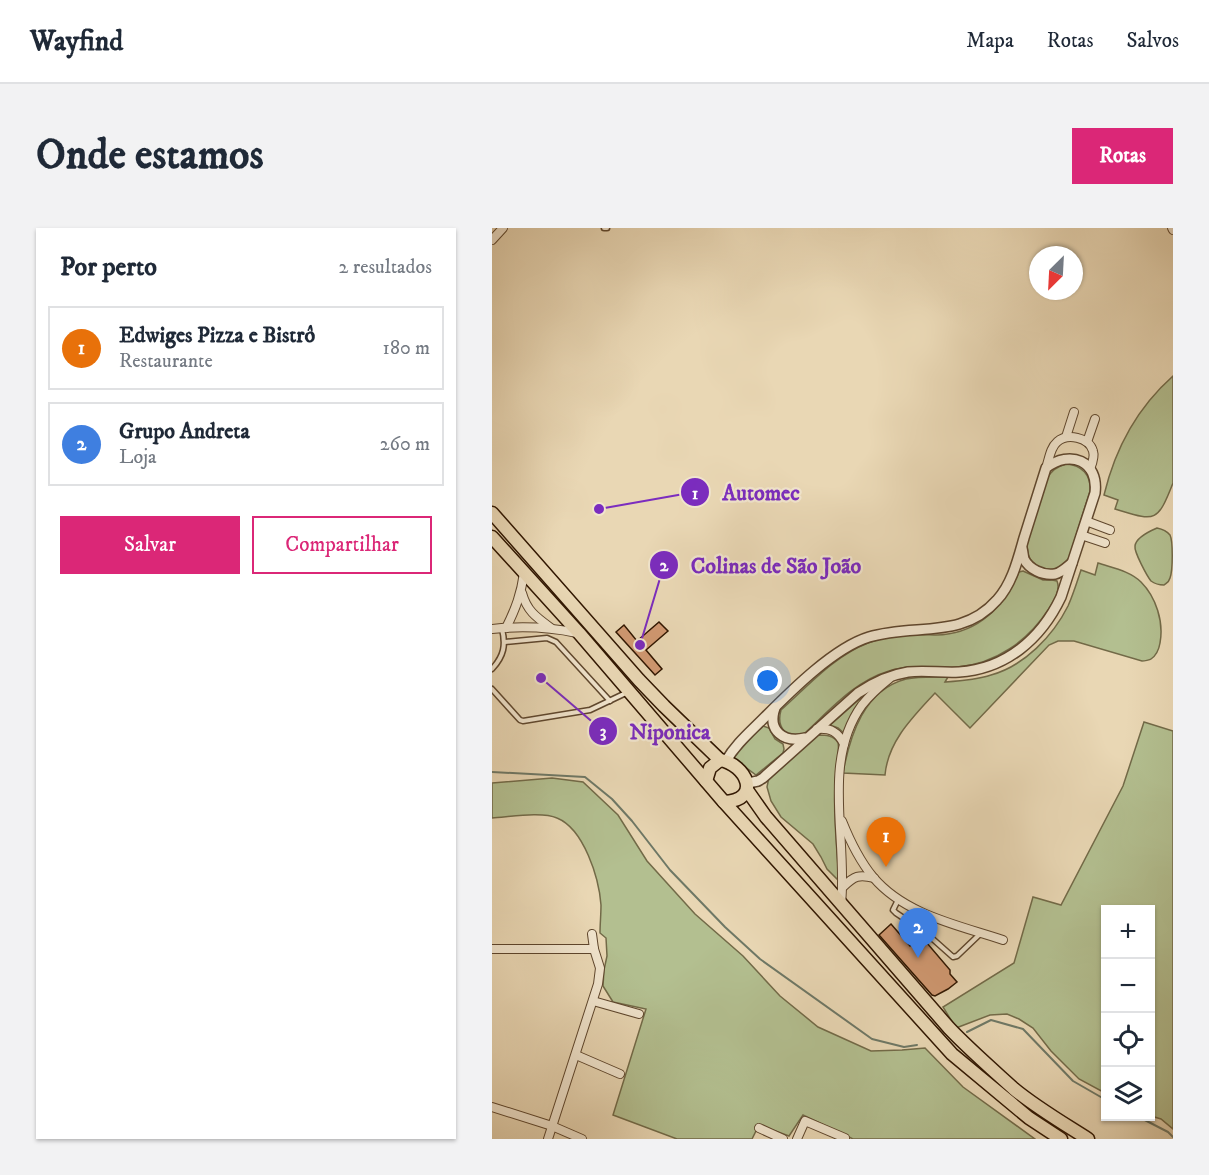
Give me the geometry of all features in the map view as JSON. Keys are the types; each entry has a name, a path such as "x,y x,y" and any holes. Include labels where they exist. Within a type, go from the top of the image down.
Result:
{"main road":[{"path":"492,513 639,681 723,760 743,774 766,817 949,1028 1016,1090 1088,1139"},
{"path":"492,537 579,633 706,781 952,1054 1029,1118 1061,1139"},
{"path":"706,781 710,768 723,760"},
{"path":"724,801 733,801 742,797 748,787"}],"street":[{"path":"492,240 503,228"},
{"path":"1066,437 1074,412"},
{"path":"1087,442 1095,418"},
{"path":"723,760 776,706 824,662 846,648 867,637 892,631 943,628 964,623 983,614 998,599 1010,581 1052,448 1066,437 1087,442 1093,449 1090,469"},
{"path":"748,787 763,778 858,693 873,683 909,672 960,672 981,668 1004,660 1040,632 1061,597 1096,484 1095,476 1090,469 1074,459 1066,458 1055,461 1046,468"},
{"path":"1086,521 1110,530"},
{"path":"1081,535 1105,543"},
{"path":"1022,546 1024,558 1029,566 1045,574 1054,574 1064,570 1072,563"},
{"path":"504,628 517,607 524,573"},
{"path":"522,591 525,604 531,612 551,628"},
{"path":"492,629 551,628 579,633"},
{"path":"842,904 840,769 844,744 862,705 892,676"},
{"path":"776,706 773,724 777,731 790,740 806,738"},
{"path":"816,730 834,731 844,744"},
{"path":"840,817 860,860 874,878 898,900 937,918 1004,940"},
{"path":"843,887 856,877 863,875 874,878"},
{"path":"548,1139 598,984 600,968 592,934"},
{"path":"492,949 594,949"},
{"path":"593,1001 639,1014"},
{"path":"576,1055 620,1074"},
{"path":"492,1107 552,1126 582,1139"},
{"path":"797,1139 805,1121 845,1138"},
{"path":"759,1128 783,1139"}],"lane":[{"path":"492,669 498,662 506,642 504,628"},
{"path":"506,642 552,639 610,701"},
{"path":"492,689 523,721 590,710 628,692"},
{"path":"898,900 893,910 926,933 953,957 982,933"}],"green space":[{"path":"1173,376 1173,483 1168,496 1163,506 1153,516 1139,516 1115,509 1118,500 1104,495 1114,461 1139,415 1160,388"},
{"path":"1066,464 1077,466 1084,472 1089,480 1090,491 1069,558 1057,568 1042,568 1030,559 1026,544 1046,480 1059,466"},
{"path":"1157,528 1170,535 1172,543 1171,574 1169,581 1164,585 1151,581 1135,549 1141,537"},
{"path":"1098,563 1132,575 1151,595 1158,610 1161,627 1159,647 1153,657 1142,661 1074,641 1058,641 1049,645 970,728 935,693 896,740 885,775 843,773 855,729 869,704 879,693 906,679 948,677 945,682 968,680 991,675 1015,665 1046,639 1062,617 1081,570 1095,575"},
{"path":"1023,571 1043,580 1057,581 1058,589 1054,600 1040,621 1031,632 1009,649 972,665 906,667 889,671 854,689 805,733 793,735 784,731 780,722 781,710 822,672 844,656 868,643 884,638 907,634 936,635 964,630 987,617 997,607 1013,585 1019,572"},
{"path":"866,693 854,710 845,734 830,725"},
{"path":"1144,722 1173,731 1173,1129 1155,1117 1155,905 1101,905 1101,1091 1079,1079 1051,1051 1033,1028 1019,1019 1007,1014 990,1015 956,1028 943,1007 1014,963 1033,897 1061,905 1123,786"},
{"path":"763,726 769,728 775,739 783,744 784,749 783,753 756,775 729,755"},
{"path":"818,735 832,737 838,743 834,808 839,881 827,869 813,844 781,817 771,801 767,787 769,777"},
{"path":"552,778 583,782 618,815 647,861 695,914 743,956 780,996 818,1027 871,1051 925,1048 963,1087 1035,1139 853,1139 803,1115 789,1136 759,1125 752,1139 677,1139 613,1115 646,1009 613,1002 603,986 607,956 606,938 600,933 600,894 588,856 575,832 557,818 534,815 492,818 492,783"}],"building":[{"path":"659,622 668,631 646,650 662,669 655,675 616,632 624,625 637,641"},
{"path":"891,924 910,946 921,936 950,970 950,974 957,982 935,996 932,995 879,935"}],"waterway":[{"path":"492,772 585,777 612,799 670,870 725,927 760,959 872,1039 904,1047 917,1045"},
{"path":"967,1032 991,1020 1023,1029 1073,1081 1101,1097"},
{"path":"1147,1121 1173,1137"}],"place":[{"name":"Automec","path":"599,509"},
{"name":"Colinas de São João","path":"640,645"},
{"name":"Niponica","path":"541,678"},
{"name":"Edwiges Pizza e Bistrô","path":"886,867"},
{"name":"Grupo Andreta","path":"918,958"}]}
